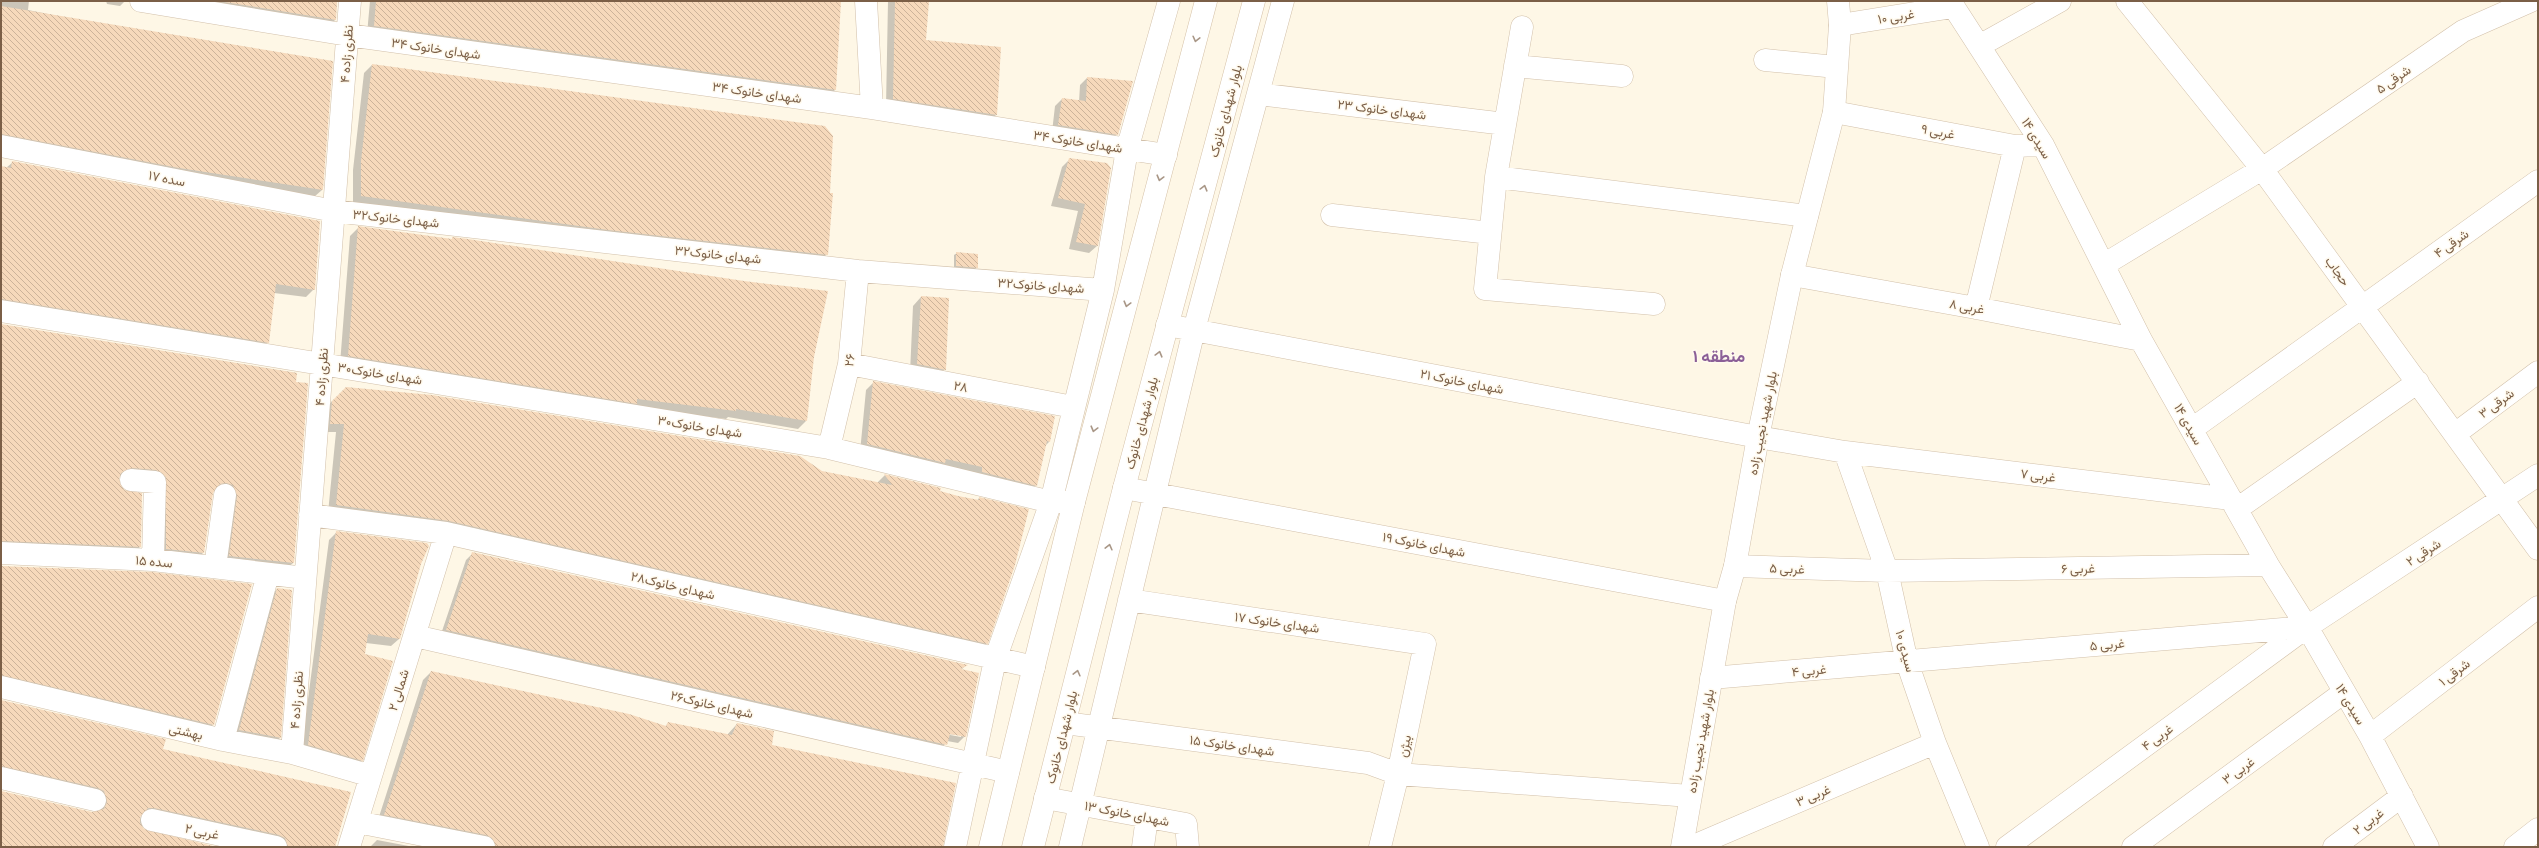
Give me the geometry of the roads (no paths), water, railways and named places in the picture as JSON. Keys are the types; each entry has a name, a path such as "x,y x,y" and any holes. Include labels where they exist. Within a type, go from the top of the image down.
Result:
{"street":[{"name":"۳۴ شهدای خانوک","path":"141,1 348,36 872,108 1127,150 1166,154"},
{"name":"نظری زاده ۴","path":"292,753 350,1"},
{"path":"866,1 872,108"},
{"path":"956,847 995,660 1050,502 1103,290 1127,150 1169,1"},
{"path":"990,847 1074,502 1206,1"},
{"name":"بلوار شهدای خانوک","path":"1033,847 1124,488 1254,1"},
{"path":"1070,847 1156,494 1194,330 1283,1"},
{"name":"بلوار شهید نجیب زاده","path":"1682,847 1725,601 1735,566 1758,437 1792,275 1834,112 1840,25 1838,1"},
{"path":"1979,46 2060,1"},
{"name":"حجاب","path":"2127,1 2262,169 2418,382 2501,501 2538,549"},
{"name":"شرقی ۵","path":"2105,264 2262,169 2463,31 2531,1"},
{"name":"غربی ۱۰","path":"1840,25 1951,4"},
{"name":"سیدی ۱۴","path":"1951,4 2043,145 2105,264 2142,340 2268,565 2307,627 2370,736 2428,847"},
{"path":"1522,27 1496,177 1485,289 1654,304"},
{"path":"1765,60 1836,67"},
{"path":"1516,66 1622,76"},
{"name":"شهدای خانوک ۲۳","path":"1258,94 1506,124"},
{"name":"غربی ۹","path":"1834,112 2015,146 2043,145"},
{"name":"سده ۱۷","path":"1,146 334,211"},
{"path":"1976,308 2015,146"},
{"path":"1496,177 1807,216"},
{"name":"شرقی ۴","path":"2192,429 2538,181"},
{"name":"شهدای خانوک۳۲","path":"334,211 858,271 1103,290"},
{"path":"1332,215 1490,233"},
{"path":"1196,219 1222,225"},
{"name":"۲۶","path":"829,448 849,364 858,271"},
{"name":"غربی ۸","path":"1792,275 2142,340"},
{"name":"شهدای خانوک۳۰","path":"1,311 829,448 1050,502 1074,502"},
{"name":"شهدای خانوک ۲۱","path":"1167,325 1758,437"},
{"name":"۲۸","path":"849,364 1073,407"},
{"name":"شرقی ۳","path":"2454,434 2538,372"},
{"path":"2234,504 2418,382"},
{"path":"1758,437 1845,452"},
{"name":"غربی ۷","path":"1845,452 2234,504"},
{"name":"سیدی ۱۰","path":"1845,452 1887,571 1907,662 1935,744 1978,847"},
{"name":"شرقی ۲","path":"2307,627 2501,501 2538,475"},
{"path":"131,480 155,482 153,560"},
{"name":"شهدای خانوک ۱۹","path":"1124,488 1725,601"},
{"path":"215,567 225,495"},
{"name":"شهدای خانوک۲۸","path":"310,515 446,533 995,660 1034,667"},
{"name":"شمالی ۲","path":"349,847 446,533"},
{"name":"سده ۱۵","path":"1,553 153,560 305,578"},
{"name":"غربی ۶","path":"1887,571 2268,565"},
{"name":"غربی ۵","path":"1735,566 1887,571"},
{"path":"223,740 268,574"},
{"name":"شهدای خانوک ۱۷","path":"1129,600 1425,644"},
{"name":"شرقی ۱","path":"2370,736 2538,607"},
{"name":"غربی ۵","path":"1907,662 2307,627"},
{"name":"غربی ۴","path":"2007,847 2307,627"},
{"name":"شهدای خانوک۲۶","path":"415,636 1008,772"},
{"name":"بیژن","path":"1380,847 1398,774 1425,644"},
{"name":"غربی ۴","path":"1711,678 1907,662"},
{"name":"بهشتی","path":"1,687 223,740 292,753 371,776"},
{"name":"غربی ۳","path":"2133,847 2344,693"},
{"name":"شهدای خانوک ۱۵","path":"1065,723 1098,729 1368,763 1398,774 1690,796"},
{"name":"غربی ۳","path":"1691,847 1935,744"},
{"path":"1,778 94,800"},
{"name":"غربی ۲","path":"2334,847 2402,796"},
{"name":"شهدای خانوک ۱۳","path":"1045,798 1186,824 1188,847"},
{"path":"1143,847 1147,817"},
{"name":"۲ غربی","path":"152,820 276,847"},
{"path":"357,822 484,847"},
{"path":"2515,847 2538,829"}],"district":[{"name":"منطقه ۱","path":"1719,355"}]}
